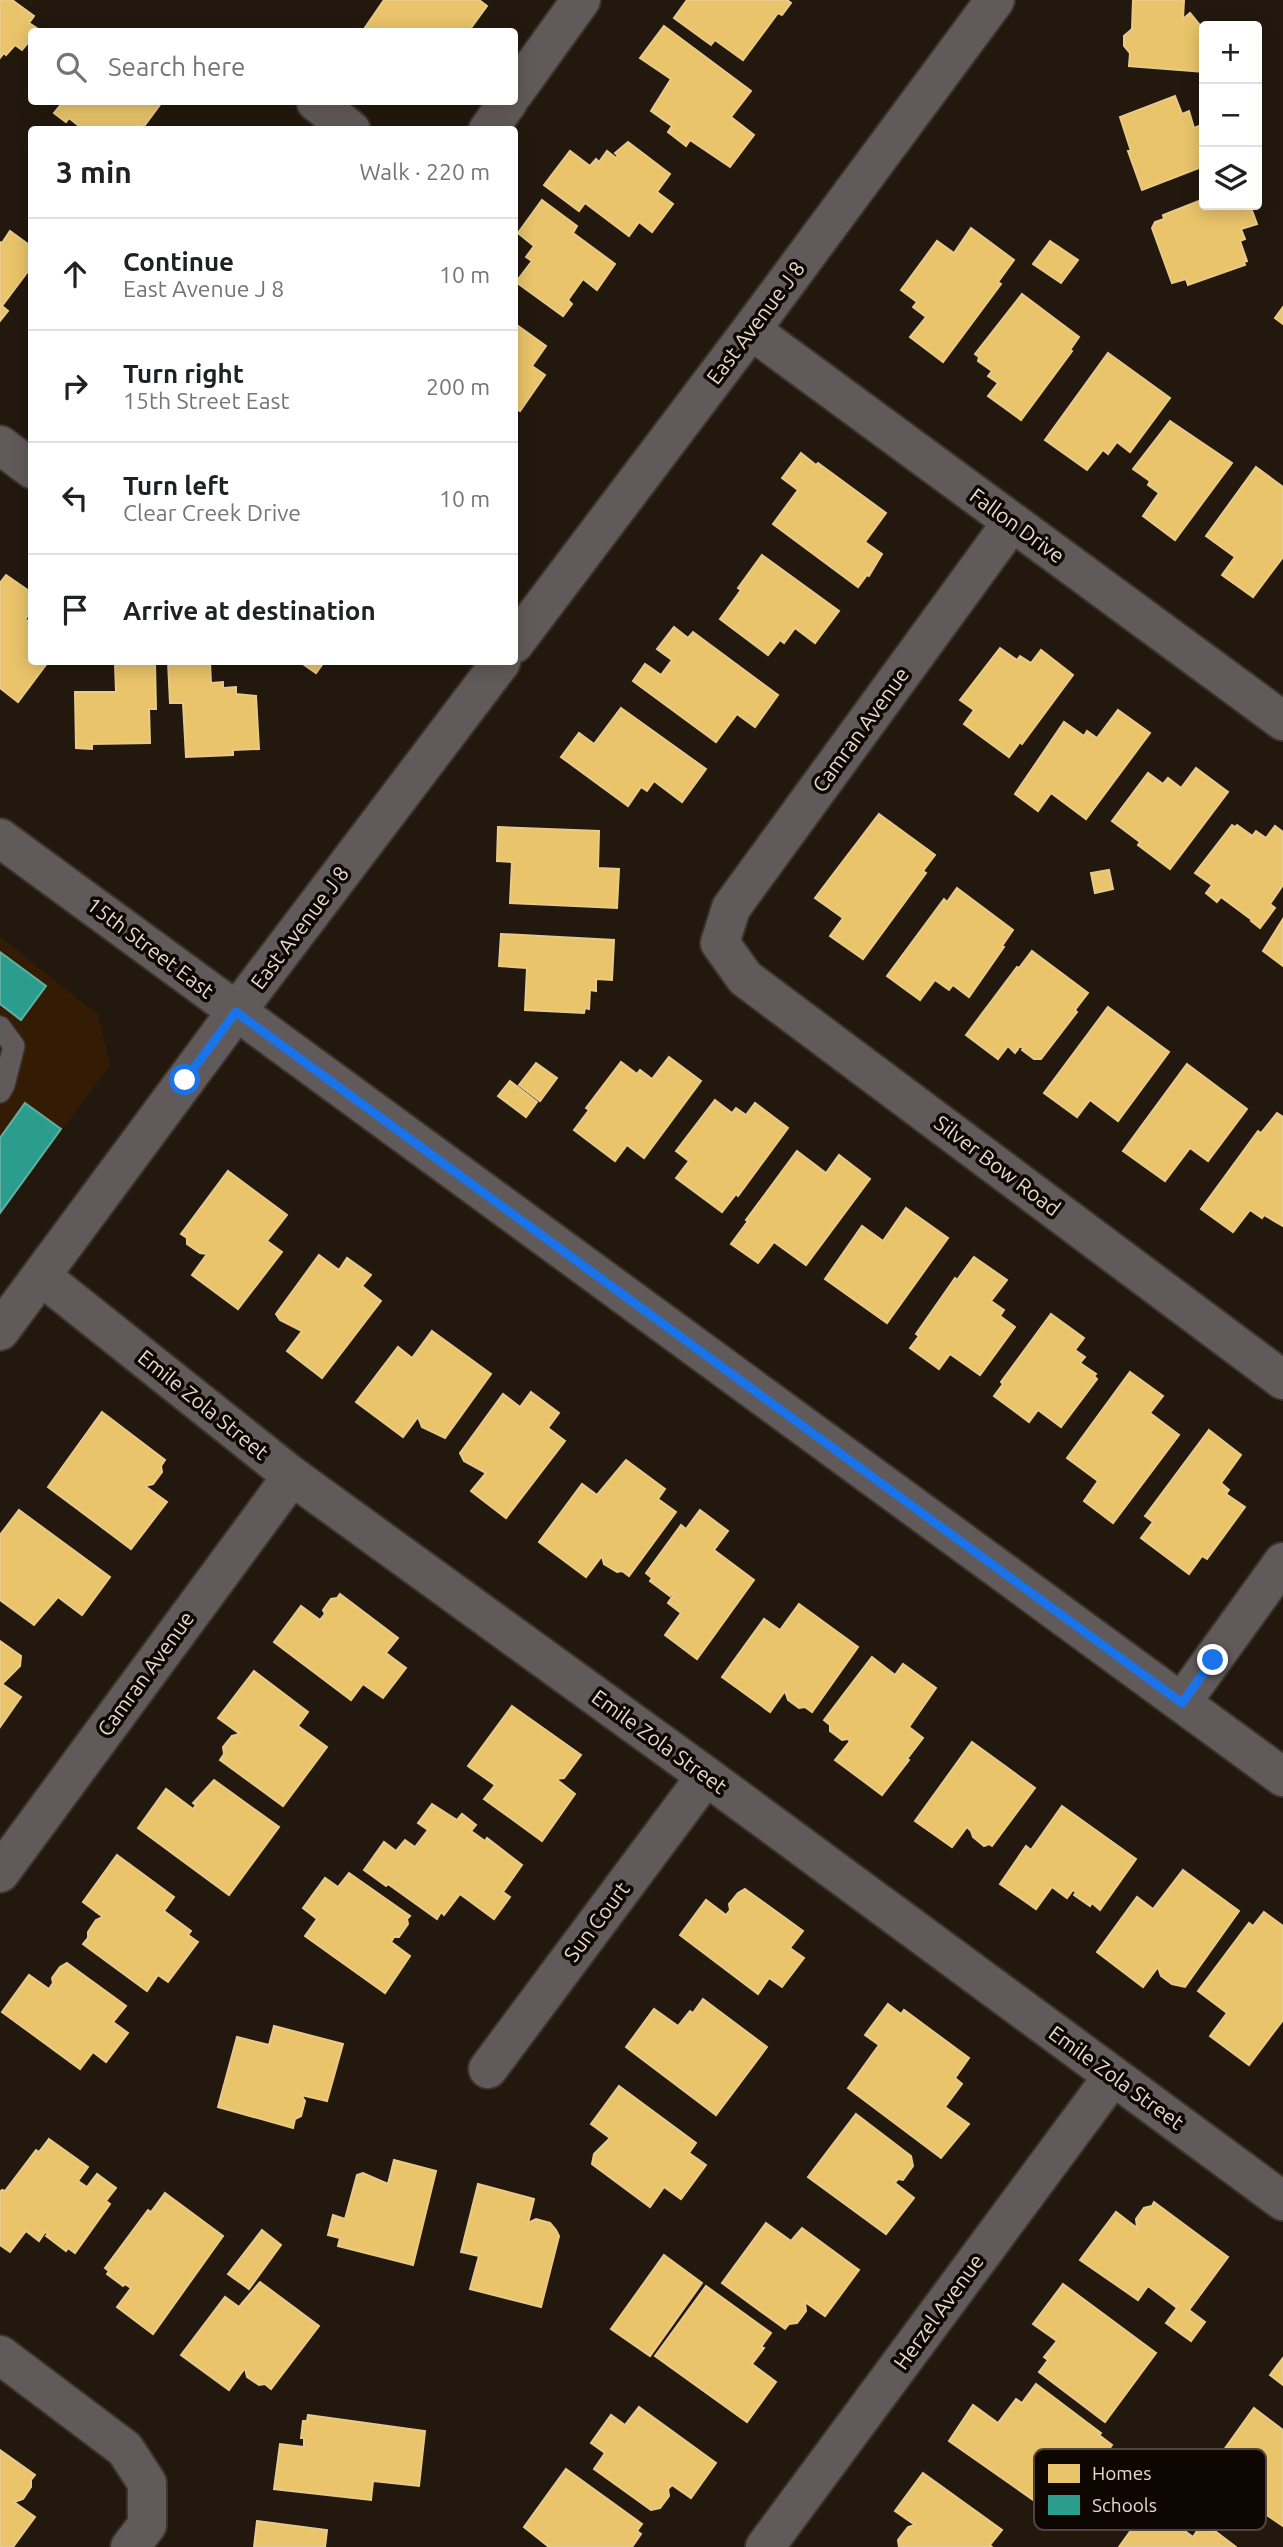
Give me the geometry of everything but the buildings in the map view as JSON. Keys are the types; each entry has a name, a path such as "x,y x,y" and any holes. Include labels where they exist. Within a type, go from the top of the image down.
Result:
{"street":[{"path":"518,87 580,0"},
{"name":"East Avenue J 8","path":"518,638 751,330 995,0"},
{"path":"320,105 346,126"},
{"path":"491,126 506,105"},
{"name":"Fallon Drive","path":"751,330 1283,721"},
{"path":"0,445 28,466"},
{"name":"Camran Avenue","path":"720,943 731,908 1012,522"},
{"name":"East Avenue J 8","path":"0,1331 236,1012 499,665"},
{"name":"15th Street East","path":"0,838 1283,1777"},
{"name":"Silver Bow Road","path":"720,943 745,978 1283,1380"},
{"name":"Emile Zola Street","path":"41,1276 292,1476 706,1776 1283,2201"},
{"name":"Camran Avenue","path":"0,1873 292,1476"},
{"path":"1182,1703 1283,1562"},
{"name":"Sun Court","path":"488,2068 706,1776"},
{"name":"Herzel Avenue","path":"765,2547 1113,2076"},
{"path":"0,2355 125,2449 147,2483 147,2525 130,2547"}],"lane":[{"path":"0,1027 14,1046 0,1092"}],"shaded area":[{"path":"0,937 98,1015 110,1065 0,1214"}],"route":[{"path":"185,1080 236,1012 1182,1703 1213,1660"}]}
